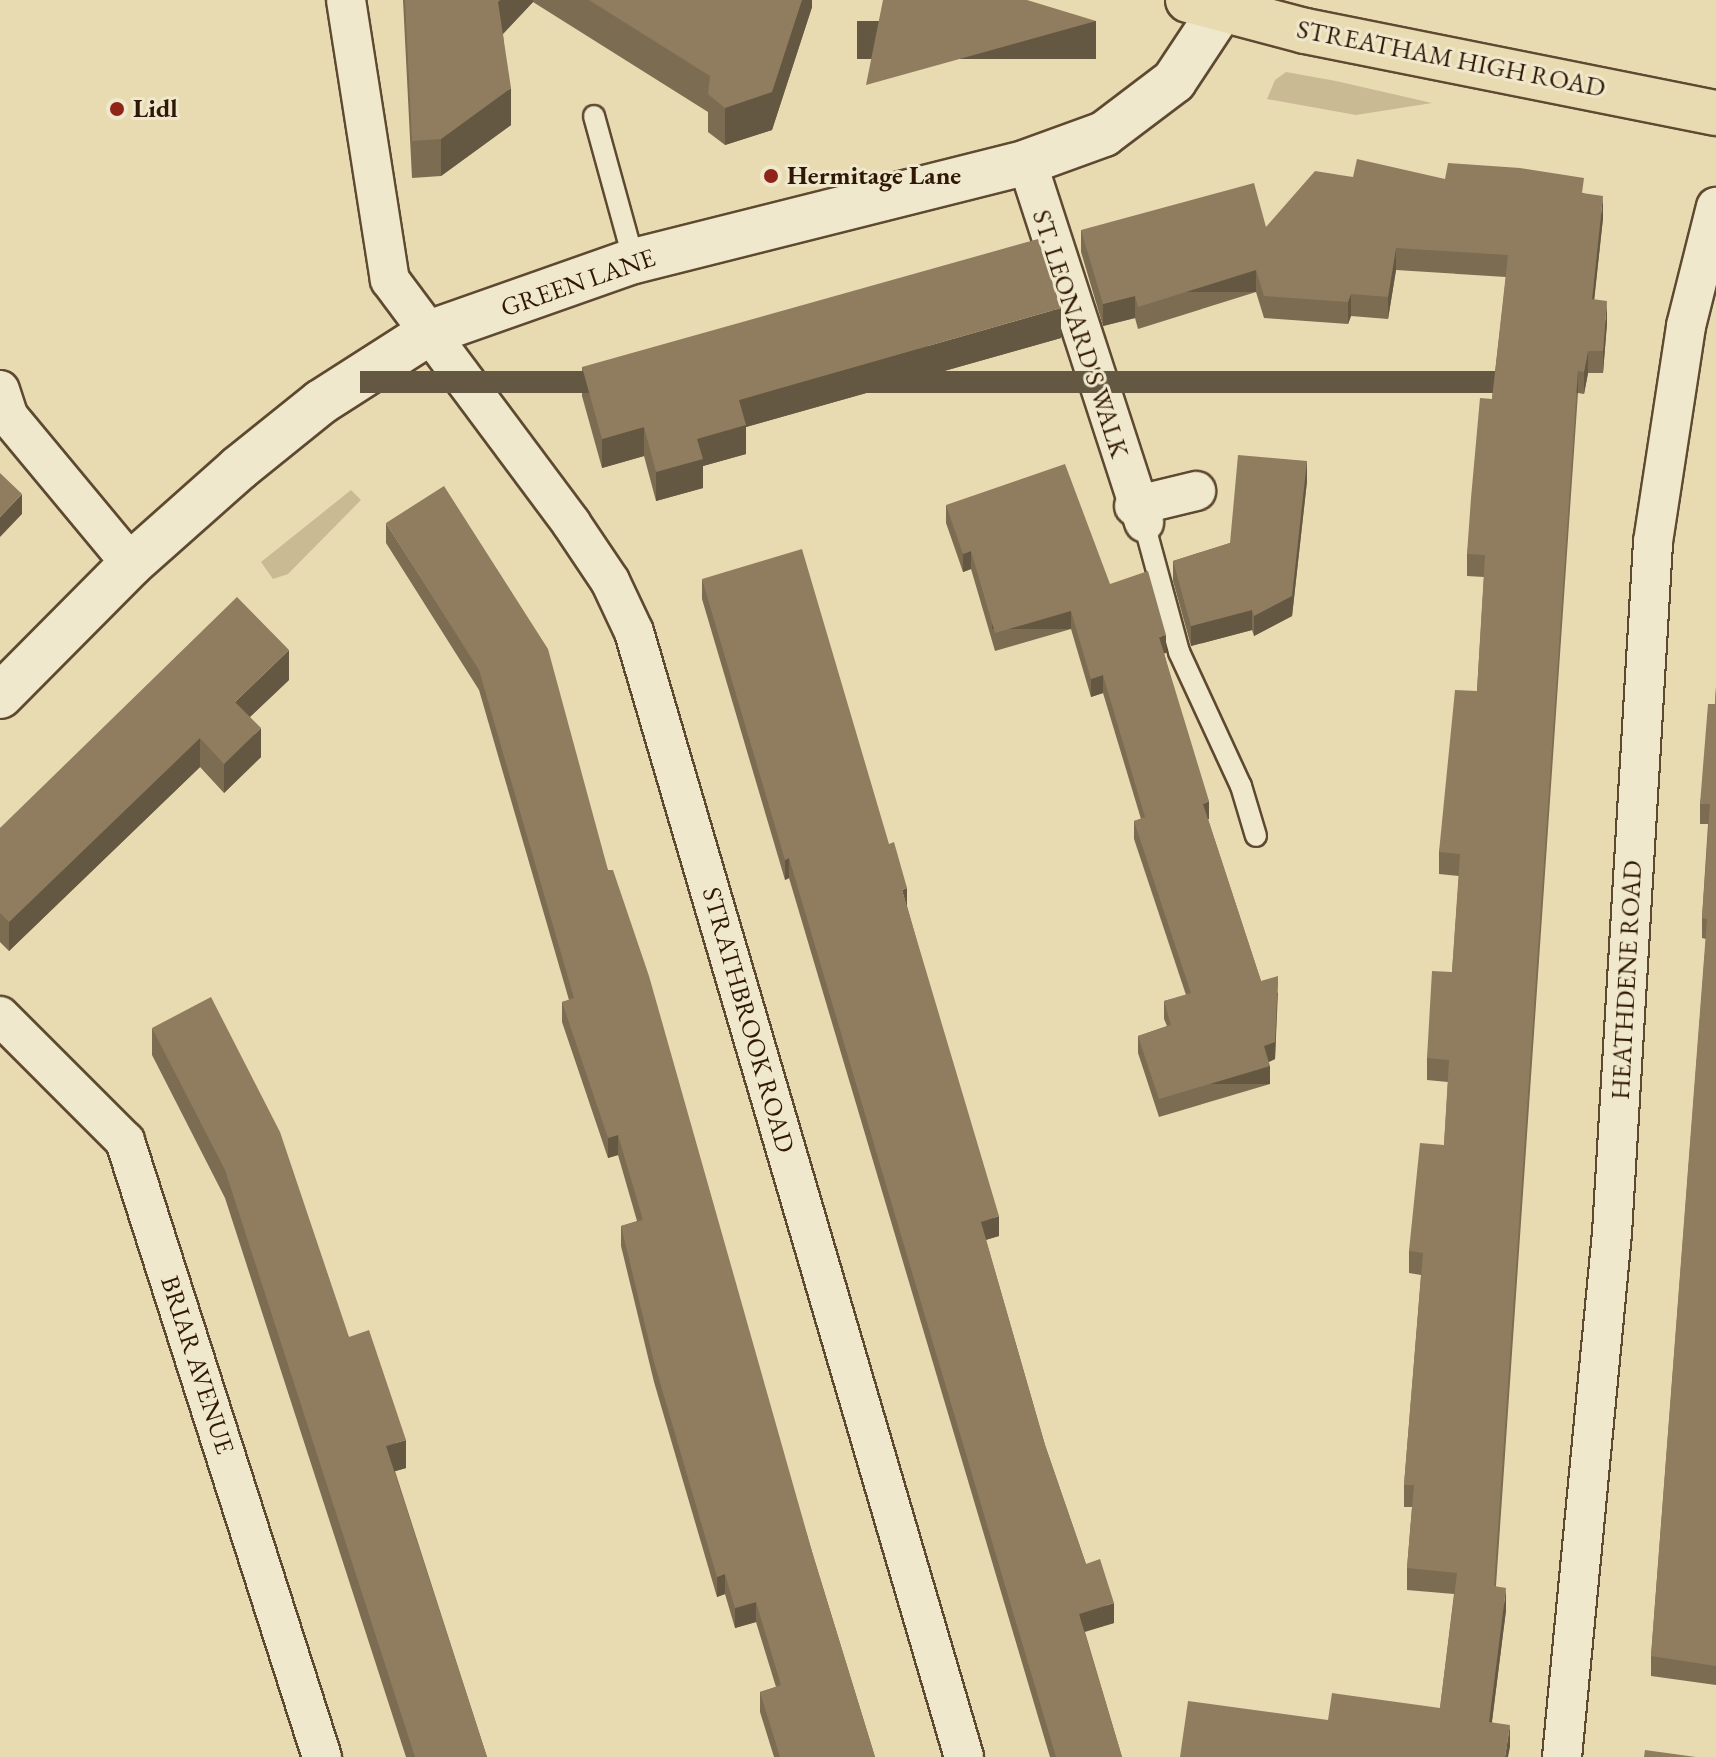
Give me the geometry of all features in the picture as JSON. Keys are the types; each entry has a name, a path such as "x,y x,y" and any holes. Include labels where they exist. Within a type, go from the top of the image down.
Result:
{"highway":[{"name":"STREATHAM HIGH ROAD","path":"1205,5 1716,113"}],"main road":[{"name":"GREEN LANE","path":"0,696 131,564 321,402 429,333 634,261 1027,162 1104,134 1138,112 1174,81 1205,5"}],"street":[{"path":"346,0 390,280 429,333"},
{"name":"ST. LEONARD'S WALK","path":"1027,162 1139,515"},
{"name":"HEATHDENE ROAD","path":"1562,1757 1612,1233 1653,542 1686,326 1716,207"},
{"name":"STRATHBROOK ROAD","path":"429,333 571,523 610,581 634,632 964,1757"},
{"path":"0,390 9,417 131,564"},
{"path":"1139,515 1196,491"},
{"name":"BRIAR AVENUE","path":"0,1016 125,1141 322,1757"}],"lane":[{"path":"594,116 634,261"},
{"path":"1139,515 1179,652 1241,786 1256,836"}],"shaded area":[{"path":"1286,72 1432,103 1356,115 1267,99 1275,80"},
{"path":"351,490 361,500 288,574 273,579 261,562"}],"building":[{"path":"405,0 500,0 511,88 441,139 412,141"},
{"path":"589,0 802,0 772,92 725,108 708,94 710,76"},
{"path":"883,0 1027,0 1096,21 866,85"},
{"path":"1357,159 1445,179 1448,163 1520,168 1584,178 1582,193 1603,196 1592,299 1607,301 1603,351 1588,351 1584,372 1578,371 1494,1586 1506,1588 1489,1722 1510,1725 1505,1757 1180,1757 1188,1701 1328,1720 1332,1693 1440,1708 1457,1573 1407,1568 1414,1485 1404,1485 1423,1253 1409,1251 1420,1143 1444,1145 1449,1060 1427,1058 1432,971 1452,972 1460,854 1439,852 1455,690 1477,691 1485,555 1467,554 1480,398 1492,399 1508,255 1396,248 1388,297 1351,294 1348,302 1264,296 1256,270 1138,307 1135,296 1103,304 1081,230 1254,183 1266,227 1315,171 1353,177"},
{"path":"1038,239 1061,308 739,400 746,425 697,439 703,459 656,472 644,427 602,439 582,367"},
{"path":"1238,455 1307,461 1292,596 1254,616 1252,610 1191,626 1173,561 1230,543"},
{"path":"1065,464 1110,584 1148,571 1166,635 1159,637 1209,801 1203,804 1261,981 1278,976 1275,1042 1264,1046 1270,1066 1159,1099 1138,1036 1171,1025 1164,1001 1191,993 1134,821 1145,817 1103,675 1091,679 1071,611 995,633 971,551 963,554 946,505"},
{"path":"0,473 22,494 0,517"},
{"path":"444,486 548,649 608,870 613,870 649,976 813,1555 875,1757 780,1757 760,1692 781,1685 756,1602 735,1608 725,1574 717,1577 654,1362 621,1226 643,1220 618,1135 608,1138 562,1002 574,998 479,670 386,523"},
{"path":"802,549 889,844 894,842 907,888 902,890 999,1216 981,1222 1045,1445 1086,1564 1100,1559 1114,1603 1079,1614 1122,1757 1056,1757 789,858 785,860 702,579"},
{"path":"237,597 289,650 235,702 261,728 224,764 200,738 9,922 0,913 0,828"},
{"path":"1716,687 1716,1666 1651,1656 1707,919 1702,918 1710,804 1700,804 1708,704 1715,704"},
{"path":"211,997 280,1132 349,1337 369,1330 406,1440 386,1446 487,1757 415,1757 225,1170 152,1028"},
{"path":"1645,1750 1696,1757 1644,1757"}],"place":[{"name":"Lidl","path":"117,109"},
{"name":"Hermitage Lane","path":"771,176"}]}
